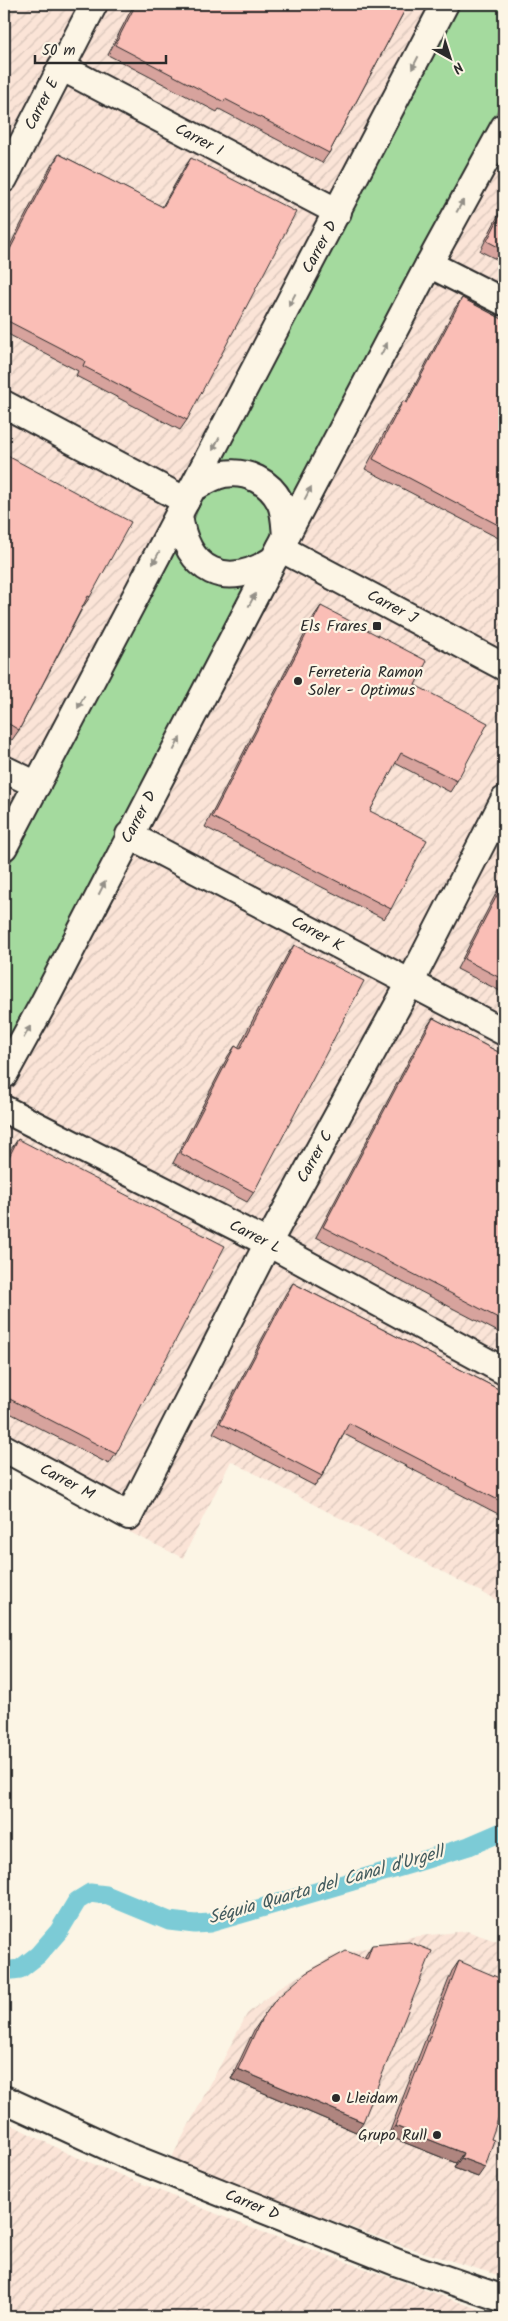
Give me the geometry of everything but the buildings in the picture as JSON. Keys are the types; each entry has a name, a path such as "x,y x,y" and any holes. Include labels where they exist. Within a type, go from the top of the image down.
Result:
{"street":[{"name":"Carrer E","path":"4,179 94,4"},
{"name":"Carrer D","path":"4,847 446,4"},
{"name":"Carrer I","path":"61,67 338,212"},
{"name":"Carrer D","path":"4,1075 43,1004 129,835 428,264 504,127"},
{"path":"428,264 504,302"},
{"path":"4,404 186,501"},
{"path":"242,473 258,478 271,488 280,502 285,519 280,548 259,569 243,574 226,575 210,569 196,559 187,545 182,532 186,501 224,474 242,473"},
{"name":"Carrer J","path":"280,548 504,667"},
{"path":"4,769 37,785"},
{"name":"Carrer C","path":"130,1516 268,1243 410,983 504,800"},
{"name":"Carrer K","path":"129,835 504,1032"},
{"name":"Carrer L","path":"4,1109 268,1243 504,1371"},
{"name":"Carrer M","path":"4,1448 130,1516"},
{"name":"Carrer D","path":"4,2099 128,2156 398,2263 504,2299"}],"shaded area":[{"path":"4,4 504,4 504,1604 231,1461 183,1558 111,1523 102,1501 52,1490 4,1464"},
{"path":"467,1931 504,1944 504,2277 400,2245 170,2161 247,2014 280,1987 333,1956 411,1937"},
{"path":"4,2121 69,2154 254,2229 501,2317 4,2317"}],"green space":[{"path":"460,4 504,4 504,98 293,500 221,461"},
{"path":"241,483 270,503 274,537 262,555 226,564 204,552 194,529 194,520 201,501 209,492 220,486"},
{"path":"176,548 247,583 4,1052 4,875"}],"waterway":[{"name":"Séquia Quarta del Canal d'Urgell","path":"4,1971 20,1969 38,1955 59,1931 77,1901 90,1893 106,1895 169,1921 195,1924 210,1923 469,1846 504,1831"}],"place":[{"name":"Els Frares","path":"377,626"},
{"name":"Ferreteria Ramon Soler - Optimus","path":"298,681"},
{"name":"Lleidam","path":"336,2098"},
{"name":"Grupo Rull","path":"437,2135"}]}
